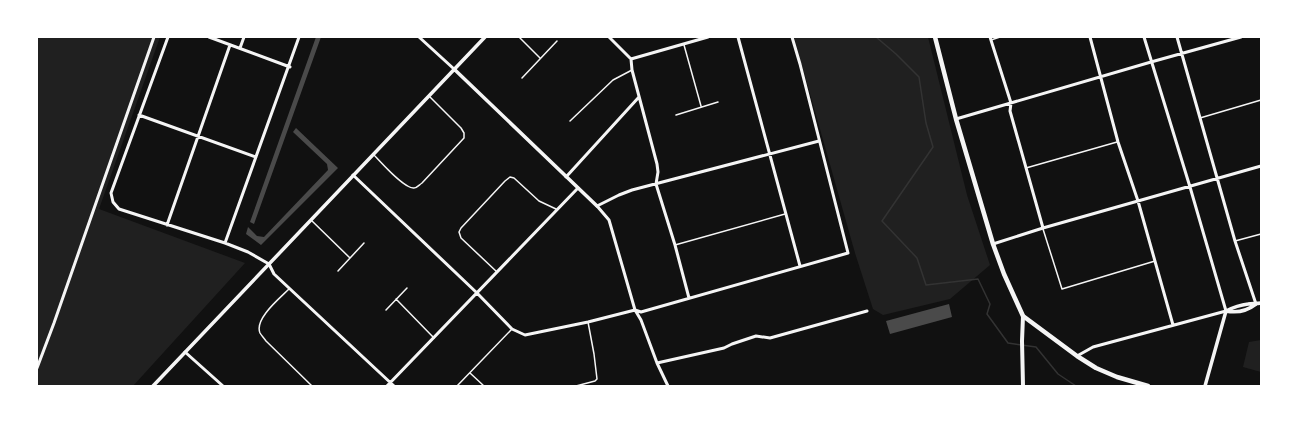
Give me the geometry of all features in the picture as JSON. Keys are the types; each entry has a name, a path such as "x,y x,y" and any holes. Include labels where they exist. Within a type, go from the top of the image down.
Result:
{"main road":[{"path":"935,37 956,119 993,244 1023,316 1023,386"},
{"path":"1023,316 1077,356 1104,372 1148,386"}],"street":[{"path":"37,368 154,37"},
{"path":"168,37 111,192 113,202 119,209 225,243 248,252 268,264 274,274 394,386"},
{"path":"209,37 290,66"},
{"path":"240,48 244,37"},
{"path":"225,243 300,37"},
{"path":"419,37 597,206 609,220 635,310 641,320 657,363 668,386"},
{"path":"153,386 485,37"},
{"path":"609,37 631,59 632,70 657,164 658,172 656,184 675,245 689,298"},
{"path":"631,59 708,37"},
{"path":"738,37 800,266"},
{"path":"353,175 477,293 512,329 525,335 588,322 635,310 641,312 848,253 792,37"},
{"path":"1090,37 1118,142 1138,201 1173,324"},
{"path":"1144,37 1226,311 1205,386"},
{"path":"1177,37 1217,178 1256,304"},
{"path":"956,119 1241,37"},
{"path":"991,38 1011,103 1010,111 1043,228"},
{"path":"167,225 230,45"},
{"path":"566,177 639,97"},
{"path":"140,115 256,157"},
{"path":"597,206 619,195 656,184 819,141"},
{"path":"993,244 1043,228 1261,166"},
{"path":"387,386 578,188"},
{"path":"1077,356 1093,347 1173,324 1226,311 1233,313 1261,303"},
{"path":"657,363 724,348 756,336 770,338 867,311"},
{"path":"185,352 223,386"}],"lane":[{"path":"519,37 540,58"},
{"path":"991,38 1000,37"},
{"path":"522,78 557,41"},
{"path":"684,44 701,106"},
{"path":"570,121 613,80 632,70"},
{"path":"373,154 402,182 413,188 422,183 464,138 464,133 461,128 429,96"},
{"path":"1200,118 1261,100"},
{"path":"676,115 701,106 718,102"},
{"path":"1026,168 1118,142"},
{"path":"497,272 461,238 459,232 460,228 505,181 510,178 514,178 539,201 557,210"},
{"path":"675,245 785,214"},
{"path":"311,220 350,258"},
{"path":"1043,228 1062,289 1155,261"},
{"path":"1236,241 1261,234"},
{"path":"338,271 364,243"},
{"path":"289,288 262,317 259,324 260,332 266,340 312,386"},
{"path":"386,310 407,288"},
{"path":"396,299 434,338"},
{"path":"576,386 595,381 597,379 588,322"},
{"path":"457,386 512,329"},
{"path":"470,373 484,386"}],"shaded area":[{"path":"37,37 160,37 99,209 245,263 133,386 37,386"},
{"path":"794,37 928,37 967,195 990,265 950,299 883,315 873,309 855,253"},
{"path":"1261,340 1261,372 1243,367 1249,342"}],"building":[{"path":"316,37 321,37 254,224 250,222"},
{"path":"296,128 338,168 261,245 246,234 248,227 257,236 264,237 328,170 327,164 293,132"},
{"path":"949,304 952,317 890,334 886,321"}],"waterway":[{"path":"876,37 919,77 926,123 933,147 882,221 917,258 926,285 978,279 990,304 987,314 1008,343 1036,347 1058,374 1076,386"}]}
